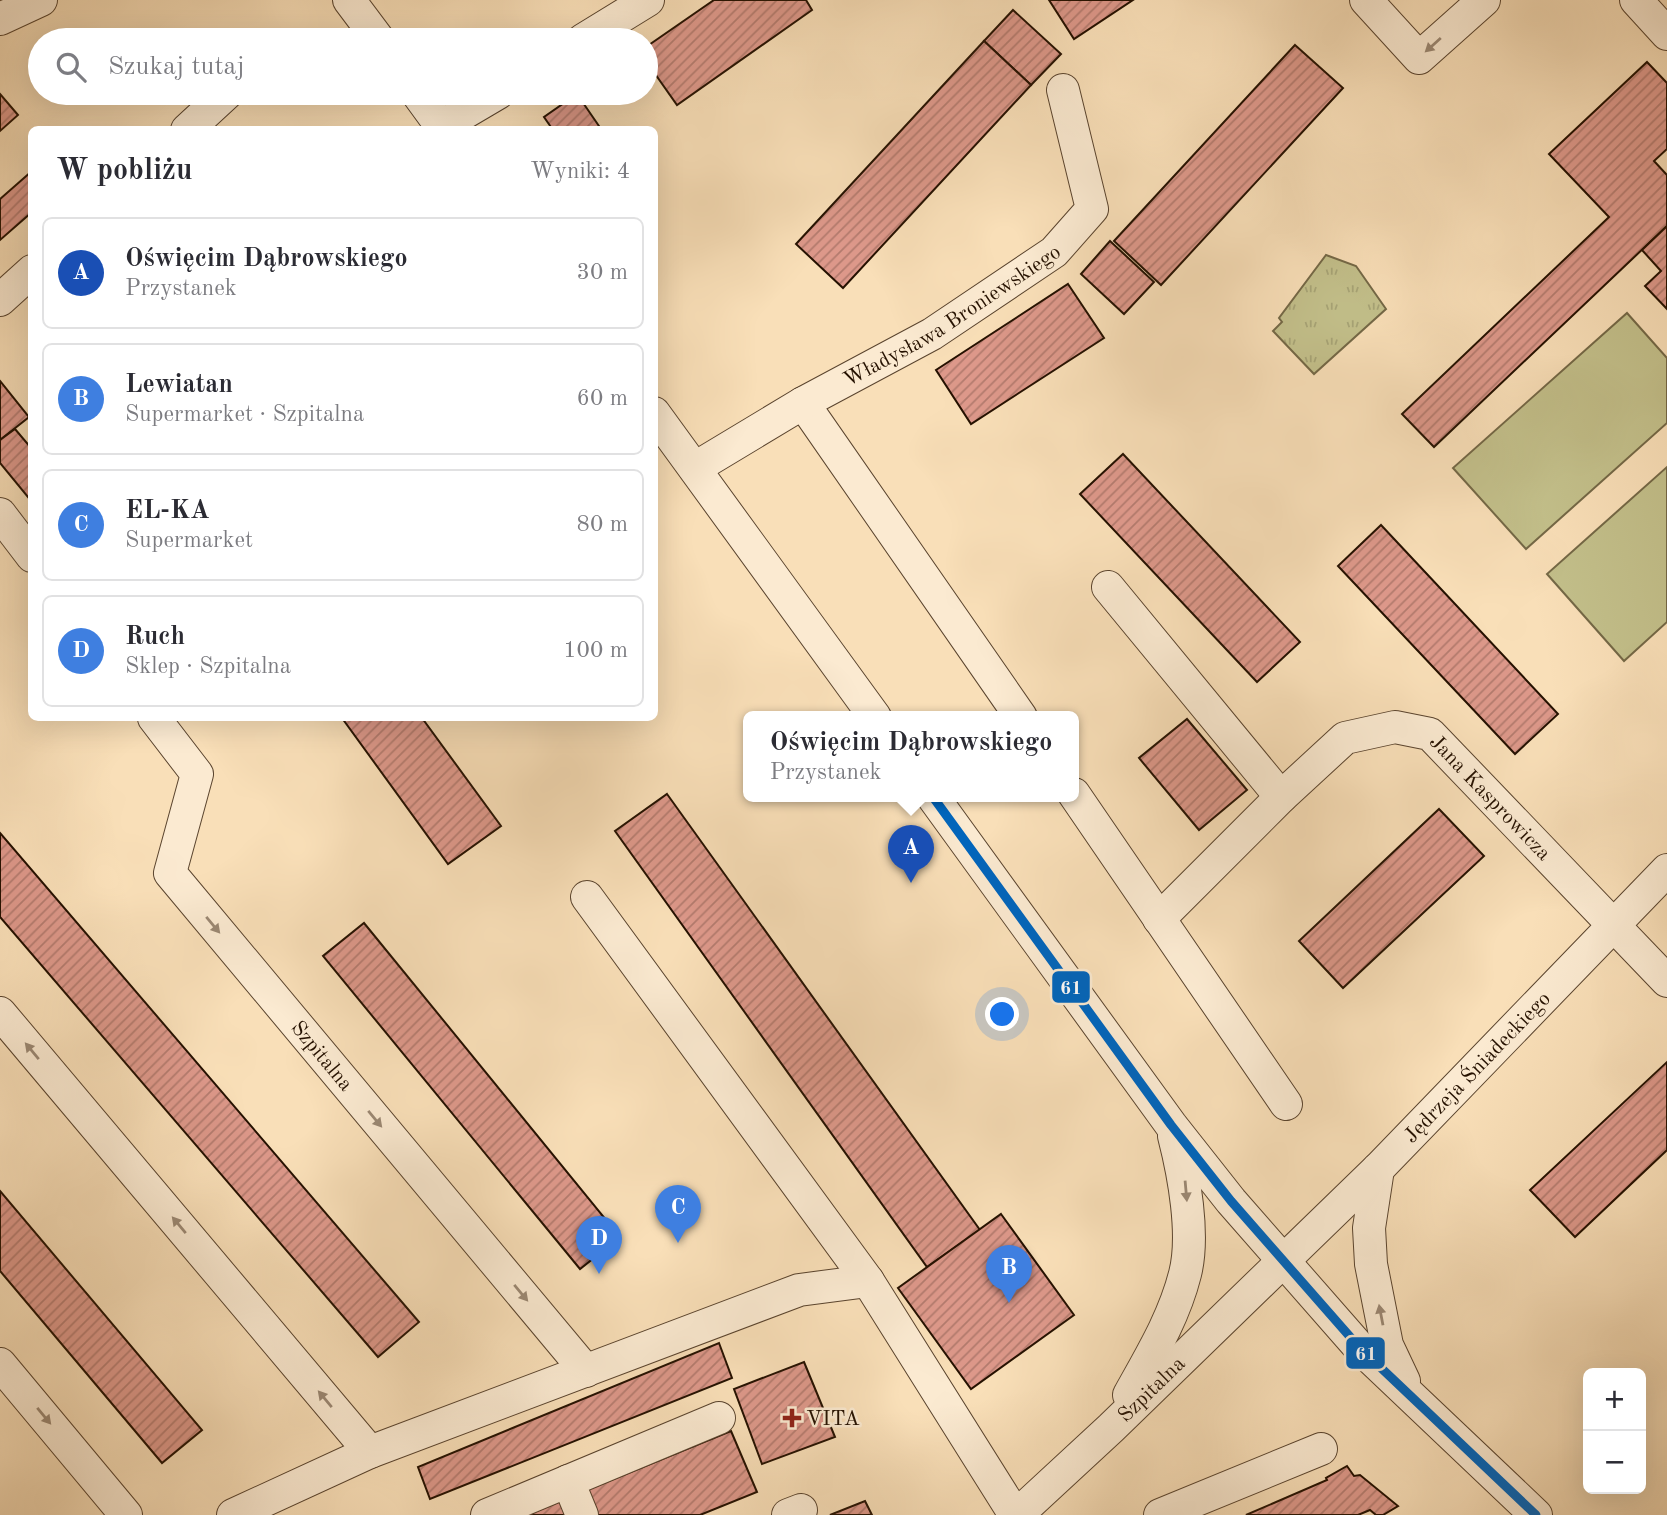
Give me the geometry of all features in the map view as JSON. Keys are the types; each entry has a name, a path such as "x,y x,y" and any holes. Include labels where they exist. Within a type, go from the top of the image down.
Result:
{"street":[{"path":"0,19 41,0"},
{"path":"349,0 370,28"},
{"path":"602,28 648,0"},
{"path":"1366,0 1419,58 1484,0"},
{"path":"1636,0 1667,34"},
{"name":"Władysława Broniewskiego","path":"695,468 803,403 932,334 1054,252 1092,209 1063,90"},
{"path":"191,126 215,105"},
{"path":"426,105 442,126"},
{"path":"446,126 479,105"},
{"path":"0,300 28,275"},
{"path":"803,403 1017,711"},
{"path":"658,418 871,711"},
{"path":"0,514 28,551"},
{"path":"1108,587 1281,797"},
{"name":"Szpitalna","path":"156,721 197,774 170,873 586,1371"},
{"name":"Jana Kasprowicza","path":"1159,919 1281,797 1345,738 1395,727 1430,734 1667,981"},
{"path":"1079,801 1286,1104"},
{"path":"937,802 1171,1125 1231,1201 1359,1347 1536,1515"},
{"name":"Jędrzeja Śniadeckiego","path":"1283,1262 1378,1169 1667,870"},
{"name":"Szpitalna","path":"587,897 868,1282 1016,1515 1111,1428 1283,1262"},
{"path":"0,1013 370,1451"},
{"path":"1111,1428 1170,1319 1186,1272 1184,1176 1171,1125"},
{"path":"1378,1169 1369,1228 1371,1264 1387,1345 1414,1401"},
{"path":"233,1515 370,1451 799,1290 868,1282"},
{"path":"0,1364 125,1515"},
{"path":"488,1515 719,1418"},
{"path":"1160,1515 1321,1449"},
{"path":"568,1481 582,1515"}],"green space":[{"path":"1326,255 1356,266 1386,309 1314,374 1273,331 1282,322 1279,318"},
{"path":"1627,313 1667,358 1667,423 1526,549 1453,468"},
{"path":"1667,467 1667,622 1624,661 1547,574"}],"building":[{"path":"714,0 806,0 812,10 677,105 658,78 658,39"},
{"path":"1049,0 1133,0 1074,39"},
{"path":"1013,10 1061,54 1031,85 984,41"},
{"path":"984,41 1031,85 843,288 796,244"},
{"path":"1295,45 1343,88 1161,285 1114,241"},
{"path":"1647,62 1667,83 1667,149 1654,161 1667,175 1667,226 1434,447 1402,414 1609,217 1549,154"},
{"path":"0,94 18,115 0,131"},
{"path":"561,105 585,105 599,126 550,126 544,117"},
{"path":"28,174 28,216 0,240 0,199"},
{"path":"1667,226 1667,309 1645,286 1661,271 1642,250"},
{"path":"1110,241 1154,282 1124,314 1081,274"},
{"path":"1068,284 1104,338 971,424 936,370"},
{"path":"0,381 28,418 0,440"},
{"path":"15,429 28,444 28,497 0,463 0,440"},
{"path":"1123,454 1300,642 1257,682 1080,494"},
{"path":"1381,525 1558,714 1515,754 1338,566"},
{"path":"1187,719 1247,790 1199,830 1139,758"},
{"path":"344,721 424,721 501,826 448,864"},
{"path":"667,794 980,1230 927,1267 615,831"},
{"path":"1439,809 1484,856 1343,988 1299,941"},
{"path":"0,833 419,1322 378,1357 0,917"},
{"path":"364,923 620,1237 580,1269 323,956"},
{"path":"1667,1062 1667,1150 1575,1237 1530,1190"},
{"path":"0,1191 202,1430 162,1463 0,1271"},
{"path":"1001,1214 1074,1315 971,1389 898,1288"},
{"path":"719,1343 732,1378 430,1499 418,1467"},
{"path":"804,1362 835,1437 762,1464 734,1389"},
{"path":"731,1431 757,1492 700,1515 595,1515 584,1491"},
{"path":"1347,1466 1354,1476 1360,1475 1398,1506 1383,1515 1376,1515 1370,1510 1358,1515 1246,1515 1327,1480 1326,1478"},
{"path":"563,1500 569,1515 527,1515"},
{"path":"865,1501 872,1515 830,1515"}],"transit line":[{"name":"61","path":"937,802 1171,1125 1231,1201 1359,1347 1536,1515"}],"place":[{"name":"Oświęcim Dąbrowskiego","path":"911,883"},
{"name":"EL-KA","path":"678,1243"},
{"name":"Ruch","path":"599,1274"},
{"name":"Lewiatan","path":"1009,1303"},
{"name":"VITA","path":"792,1418"}]}
